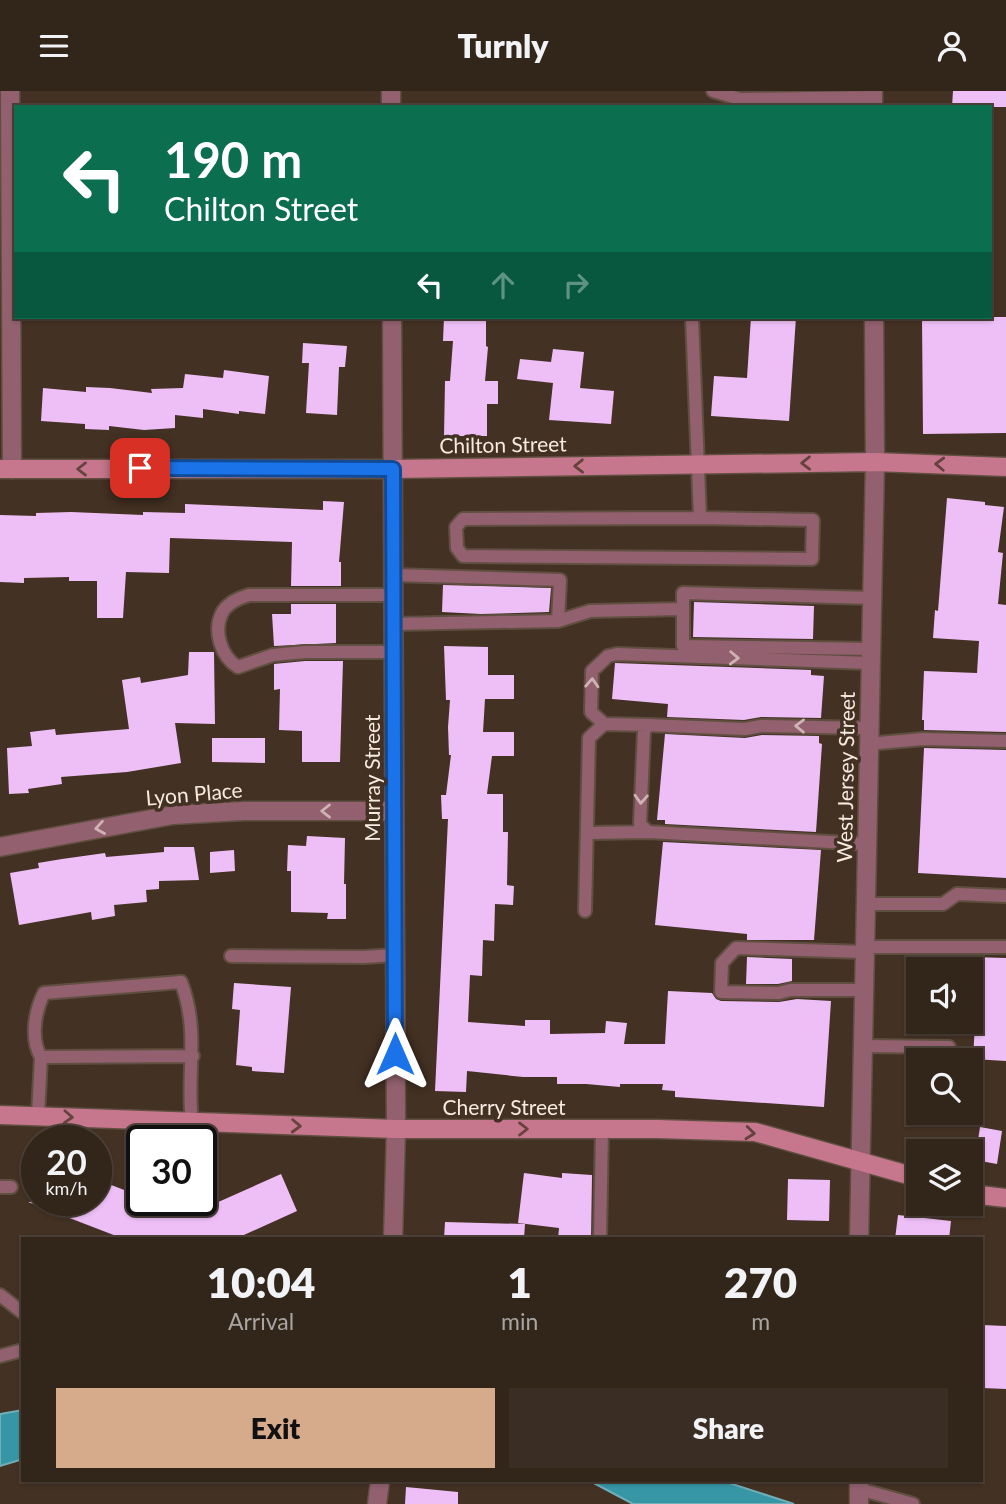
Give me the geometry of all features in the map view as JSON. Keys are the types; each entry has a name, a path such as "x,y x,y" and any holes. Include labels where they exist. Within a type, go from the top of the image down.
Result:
{"main road":[{"name":"Chilton Street","path":"6,469 393,469 874,462 1006,467"},
{"name":"Cherry Street","path":"0,1115 396,1129 755,1132 906,1174"},
{"path":"983,1195 1006,1198"}],"street":[{"path":"6,469 10,91"},
{"name":"Murray Street","path":"392,319 396,1129 393,1237"},
{"name":"West Jersey Street","path":"859,1237 874,462 874,319"},
{"name":"Lyon Place","path":"0,847 173,815 243,811 394,811"},
{"path":"377,1504 380,1482"}],"lane":[{"path":"713,91 740,99 873,98"},
{"path":"692,319 700,518"},
{"path":"700,518 813,520 813,559 463,556 457,548 456,527 463,519 700,518"},
{"path":"393,575 560,580 558,621"},
{"path":"870,656 683,646 682,609 683,593 871,598"},
{"path":"393,595 249,595 236,599 223,611 218,626 221,646 229,662 238,667 273,655 305,652 394,652"},
{"path":"393,624 558,621 590,611 682,609"},
{"path":"870,656 617,654 608,656 592,671 590,712 604,724 745,729 761,726 868,736 1006,741"},
{"path":"585,911 589,738 604,724"},
{"path":"648,725 644,731 639,824 649,832"},
{"path":"587,833 649,832 866,844"},
{"path":"864,905 943,904 957,894 1006,896"},
{"path":"863,990 721,992 722,963 736,948 864,950 1006,947"},
{"path":"231,956 395,955"},
{"path":"38,1115 41,1057 35,1048 37,1008 44,993 181,982 189,1004 193,1056 189,1097 192,1123"},
{"path":"862,1046 949,1047"},
{"path":"41,1057 193,1056"},
{"path":"600,1237 602,1129"},
{"path":"0,1295 21,1311"},
{"path":"0,1356 21,1351"},
{"path":"859,1491 913,1504"}],"water":[{"path":"21,1410 21,1460 0,1466 0,1414"},
{"path":"592,1482 726,1482 794,1504 633,1504"}],"building":[{"path":"953,91 1006,91 1006,107 952,105"},
{"path":"1006,317 1006,433 923,434 922,319"},
{"path":"444,319 486,319 488,347 485,381 498,381 498,404 487,404 487,436 444,436 445,381 450,381 453,341 443,341"},
{"path":"751,319 796,319 789,421 711,416 714,376 747,378"},
{"path":"303,343 347,346 345,367 339,367 337,415 306,413 309,363 302,363"},
{"path":"553,349 584,352 580,388 614,391 611,424 549,420 553,383 517,379 520,359 551,362"},
{"path":"224,370 269,376 265,414 203,409 203,418 175,415 175,428 144,430 109,426 109,430 85,429 85,424 41,421 43,388 86,392 86,387 110,388 152,393 151,389 183,388 185,374 223,378"},
{"path":"947,498 1004,507 998,552 1003,553 998,604 1006,605 1006,732 924,730 924,671 977,673 979,641 933,638 935,610 938,611"},
{"path":"323,501 344,502 339,562 341,586 291,586 292,542 170,538 169,573 126,572 123,618 97,618 97,581 69,581 69,577 24,578 24,583 0,582 0,515 36,516 36,513 71,512 143,515 143,512 185,513 185,504 323,510"},
{"path":"443,585 551,588 549,612 442,612"},
{"path":"694,602 814,606 813,639 693,637"},
{"path":"291,604 336,604 336,643 274,646 272,614 291,614"},
{"path":"444,646 488,647 488,675 514,675 514,699 485,699 483,732 514,732 514,756 492,756 487,794 503,794 503,832 508,832 507,885 514,886 513,905 495,904 494,941 483,940 482,976 470,975 468,1022 525,1026 525,1020 550,1020 550,1034 605,1033 606,1021 627,1023 624,1044 665,1044 668,991 712,993 721,1001 831,1001 824,1107 675,1097 675,1091 662,1090 663,1084 620,1084 620,1087 557,1084 557,1077 523,1077 467,1071 466,1092 435,1091 448,819 442,819 441,795 446,795 451,755 448,727 450,700 446,700"},
{"path":"189,652 214,652 215,724 175,723 181,763 127,772 61,777 62,784 28,789 29,793 9,794 7,748 32,746 30,732 55,729 56,735 129,729 122,680 140,677 141,683 188,675"},
{"path":"343,661 340,762 302,762 302,731 279,730 280,689 274,690 274,664"},
{"path":"615,663 811,670 811,675 824,676 821,718 761,717 744,720 667,717 668,704 612,699"},
{"path":"665,734 745,738 762,735 819,736 819,743 822,744 816,832 665,824 665,820 657,820"},
{"path":"212,738 265,738 265,763 212,762"},
{"path":"924,748 1006,750 1006,878 918,873"},
{"path":"307,836 345,838 346,919 327,919 328,913 291,912 291,871 287,871 288,845 306,846"},
{"path":"663,842 821,850 814,940 747,940 747,934 655,925"},
{"path":"164,847 194,847 199,880 159,881 159,889 146,890 147,902 114,905 115,916 92,920 91,912 19,925 10,873 39,868 38,863 105,853 106,857 164,852"},
{"path":"234,850 235,871 210,873 210,852"},
{"path":"747,957 792,959 792,981 746,984"},
{"path":"983,957 1006,958 1006,1061 983,1060 983,1048 974,1048 974,1034 983,1034"},
{"path":"234,983 291,987 284,1073 252,1071 252,1067 236,1065 240,1010 232,1009"},
{"path":"980,1127 1002,1131 997,1164 983,1161 983,1139 978,1139"},
{"path":"524,1173 562,1178 562,1173 592,1175 591,1237 558,1237 559,1228 518,1223"},
{"path":"281,1174 297,1211 239,1237 119,1237 64,1216 112,1216 112,1185 126,1191 126,1216 217,1216 217,1203"},
{"path":"788,1179 830,1180 829,1221 787,1220"},
{"path":"898,1215 951,1221 949,1237 895,1237"},
{"path":"445,1222 525,1224 524,1237 444,1237"},
{"path":"983,1325 1006,1326 1006,1389 983,1388"},
{"path":"406,1487 458,1492 458,1504 405,1504"}],"route":[{"path":"140,468 393,469 395,1054"}]}
